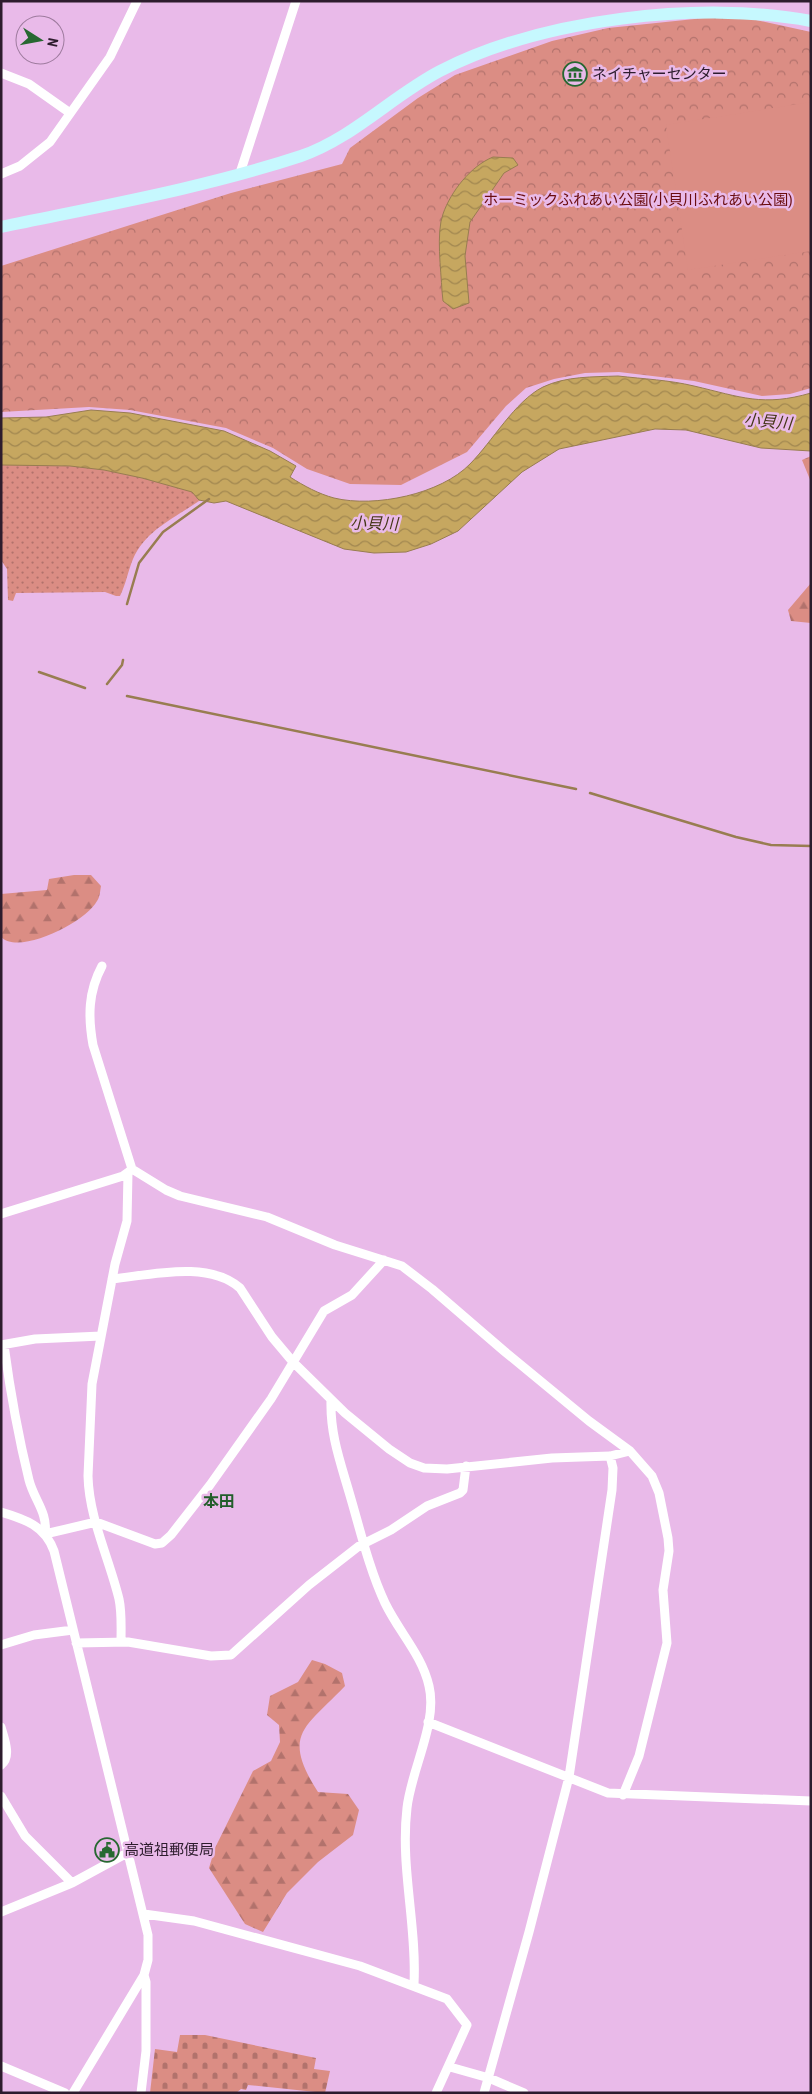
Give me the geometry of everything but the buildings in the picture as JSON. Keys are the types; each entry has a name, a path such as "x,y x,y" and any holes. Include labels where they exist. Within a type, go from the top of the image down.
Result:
{"street":[{"path":"1,174 20,166 38,154 50,142 110,57 137,1"},
{"path":"240,173 296,1"},
{"path":"1,226 153,195 302,155 323,147 424,81 473,56 572,25 639,8 734,7 776,13 811,22"},
{"path":"1,73 29,84 70,113"},
{"path":"102,966 90,1000 90,1027 95,1054 130,1171 127,1221 112,1279 92,1384 88,1488 119,1599 122,1642"},
{"path":"1,1214 130,1171 180,1196 267,1217 335,1245 384,1260 410,1272 504,1351 630,1451 652,1476 659,1493 669,1551 664,1602 667,1636 661,1674 639,1756 623,1795"},
{"path":"45,1534 96,1522 155,1544 165,1541 220,1471 271,1399 324,1311 352,1295 384,1260"},
{"path":"112,1279 186,1272 204,1273 226,1279 240,1288 272,1337 293,1362 331,1400 389,1450 410,1463 443,1470 552,1458 610,1456 630,1451"},
{"path":"74,2093 144,1975 149,1945 144,1914 56,1560 45,1534 44,1510 32,1490 22,1448 3,1345 35,1339 101,1336"},
{"path":"331,1400 331,1421 335,1447 364,1543 385,1602 420,1658 431,1696 428,1722 409,1790 404,1835 415,1942 414,1984"},
{"path":"484,2093 569,1777 612,1490 613,1468 610,1456"},
{"path":"76,1643 122,1642 211,1656 231,1655 316,1578 364,1543 404,1523 427,1506 460,1493 463,1490 466,1466"},
{"path":"1,1512 34,1524 45,1534"},
{"path":"1,1645 34,1635 73,1630"},
{"path":"428,1722 608,1793 811,1801"},
{"path":"1,1727 7,1755 5,1762 1,1765"},
{"path":"1,1796 25,1836 72,1883"},
{"path":"1,1912 72,1883 129,1852"},
{"path":"144,1914 194,1921 360,1966 414,1984 447,1998 467,2024 450,2067 436,2093"},
{"path":"140,2093 147,2031 146,1982 144,1975"},
{"path":"1,2066 64,2093"},
{"path":"450,2067 489,2078 524,2093"}],"green space":[{"name":"ホーミックふれあい公園(小貝川ふれあい公園)","path":"733,15 811,32 811,388 790,394 762,396 694,381 619,372 585,373 554,379 526,388 506,406 467,452 401,485 350,484 307,469 273,448 226,428 130,410 89,407 1,412 1,266 231,193 342,164 350,148 418,98 455,75 552,41 608,28"},
{"path":"811,102 811,251 688,270 666,125"},
{"path":"811,456 811,482 802,460"},
{"path":"1,463 102,467 199,493 202,499 163,524 146,540 133,559 120,596 105,592 16,593 13,601 8,600 7,569 1,560"},
{"path":"811,583 811,623 791,621 788,610"},
{"path":"74,875 91,875 101,886 98,899 91,909 67,926 37,939 10,942 1,937 1,894 47,890 49,879"},
{"path":"312,1660 342,1673 345,1686 309,1723 303,1733 300,1744 301,1757 307,1773 318,1792 348,1794 359,1810 353,1835 318,1862 287,1893 263,1932 245,1924 209,1868 215,1848 253,1771 271,1761 280,1742 279,1725 267,1715 270,1696 298,1682"},
{"path":"180,2035 205,2035 316,2058 314,2069 330,2071 325,2093 248,2085 246,2090 241,2089 236,2093 150,2093 155,2049 177,2052"}],"water":[{"path":"493,157 513,158 518,165 504,173 470,222 465,256 469,303 453,309 443,301 440,231 443,214 451,197 463,180 477,166"},
{"name":"小貝川","path":"618,376 675,382 752,399 779,399 811,393 811,451 761,448 686,430 655,429 559,449 522,472 458,531 431,544 406,552 374,553 344,549 226,501 214,503 199,500 192,492 142,478 104,470 70,466 1,465 1,418 46,417 91,410 130,413 224,431 270,451 296,466 290,477 328,496 350,501 387,500 425,491 458,474 478,455 513,412 533,393 543,387 570,379"}],"waterway":[{"path":"127,604 139,563 163,532 209,499"},
{"path":"107,684 122,665 123,660"},
{"path":"39,672 85,688"},
{"path":"127,696 576,789"},
{"path":"590,793 736,837 771,845 811,846"}],"place":[{"name":"ネイチャーセンター","path":"575,74"},
{"name":"高道祖郵便局","path":"107,1850"}],"district":[{"name":"本田","path":"219,1501"}]}
